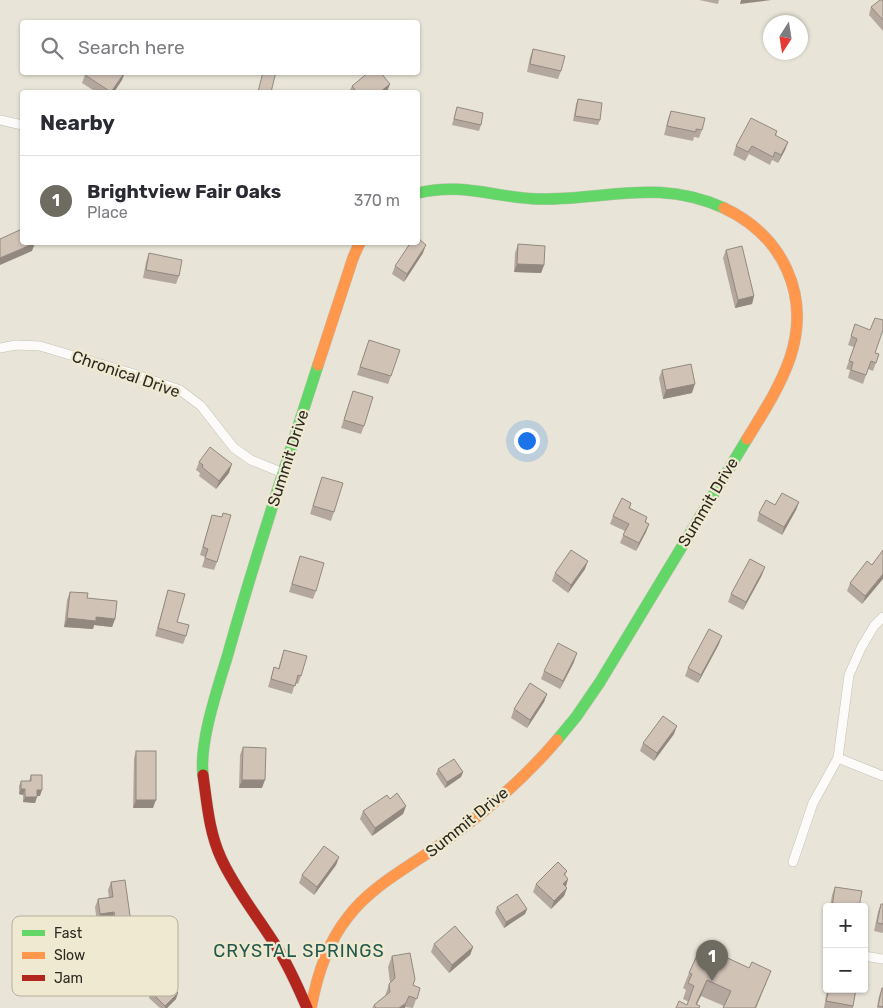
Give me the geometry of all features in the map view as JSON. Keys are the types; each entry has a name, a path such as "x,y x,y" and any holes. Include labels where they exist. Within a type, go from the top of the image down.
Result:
{"street":[{"path":"0,120 20,125"},
{"name":"Summit Drive","path":"311,1008 315,986 330,946 356,906 387,882 449,840 480,814 546,754 576,718 600,682 777,388 792,352 794,340 796,307 791,281 783,258 765,235 752,224 731,211 710,202 670,192 565,199 538,199 456,188 437,188 420,192"},
{"name":"Summit Drive","path":"307,1008 294,976 230,876 220,856 210,822 203,772 205,740 214,701 250,575 352,258 358,245"},
{"name":"Chronical Drive","path":"0,348 16,345 40,346 180,390 201,406 234,448 251,460 283,473"},
{"path":"793,862 812,803 838,758 849,675 861,648 874,626 883,617"},
{"path":"838,758 883,776"},
{"path":"868,957 883,959"}],"building":[{"path":"880,0 883,0 883,20 871,7"},
{"path":"533,49 565,56 561,71 530,64"},
{"path":"85,75 123,75 112,90 108,90"},
{"path":"262,75 275,75 272,90 258,90"},
{"path":"365,75 382,75 390,84 382,90 355,90 352,86"},
{"path":"578,99 602,103 600,120 575,116"},
{"path":"457,107 483,113 481,125 454,119"},
{"path":"671,111 705,118 702,130 696,129 696,132 667,126"},
{"path":"751,118 777,131 775,135 788,142 781,155 775,152 773,157 752,146 748,152 736,146"},
{"path":"20,230 20,245 30,245 0,258 0,239"},
{"path":"420,240 426,245 407,274 395,266 409,245 420,245"},
{"path":"518,244 545,246 544,265 517,264"},
{"path":"742,246 754,296 738,300 726,250"},
{"path":"149,253 182,260 179,276 146,270"},
{"path":"875,318 883,320 883,330 875,353 879,354 876,363 871,361 866,375 851,370 853,362 849,361 857,339 851,336 855,324 870,330"},
{"path":"369,340 400,350 391,376 360,367"},
{"path":"691,364 695,384 666,390 662,370"},
{"path":"353,391 373,397 364,426 344,420"},
{"path":"210,447 232,464 219,481 202,467 203,465 199,462"},
{"path":"322,477 343,483 334,512 313,506"},
{"path":"782,493 799,502 784,527 759,513 766,500 775,505"},
{"path":"622,498 631,503 629,508 647,517 645,522 649,524 639,543 623,535 629,524 613,516"},
{"path":"223,513 231,515 217,562 205,558 208,549 203,547 212,515 222,517"},
{"path":"571,550 588,561 571,585 555,573"},
{"path":"883,550 883,574 865,596 850,583 867,561 872,565"},
{"path":"300,556 324,563 316,591 292,584"},
{"path":"750,559 765,567 746,602 731,594"},
{"path":"168,590 185,594 177,622 189,625 186,636 158,628"},
{"path":"70,592 88,593 87,598 117,601 115,619 96,617 96,621 67,618"},
{"path":"709,629 722,636 701,675 688,668"},
{"path":"558,643 577,653 563,681 544,671"},
{"path":"284,650 307,656 301,676 298,675 295,686 271,679 274,667 279,669"},
{"path":"530,683 547,694 530,720 514,709"},
{"path":"663,716 677,726 657,753 643,743"},
{"path":"243,747 266,748 265,780 242,780"},
{"path":"136,751 156,751 156,800 136,800"},
{"path":"454,759 463,772 447,782 438,769"},
{"path":"31,775 42,775 42,790 37,790 37,797 25,797 25,789 21,789 21,781 31,781"},
{"path":"397,793 406,806 375,828 363,811 387,795 390,799"},
{"path":"324,846 339,857 317,887 302,875"},
{"path":"558,862 567,871 564,874 568,879 563,884 567,888 554,901 536,884"},
{"path":"125,880 130,916 115,916 114,912 100,914 98,899 113,897 111,882"},
{"path":"835,887 862,891 860,903 833,903"},
{"path":"517,894 527,909 506,922 497,907"},
{"path":"881,904 883,904 883,924 877,923"},
{"path":"455,926 473,947 452,965 434,944"},
{"path":"705,942 721,949 719,954 749,968 752,962 771,971 755,1008 723,1008 731,991 707,980 696,1004 700,1006 699,1008 676,1008 679,1001 687,1005 694,986 688,983 692,974 689,973"},
{"path":"410,953 415,979 413,985 420,988 417,999 409,996 406,1003 399,1008 376,1008 374,1005 390,992 389,984 395,978 392,956"},
{"path":"883,988 883,1007 878,1006"},
{"path":"828,993 855,993 853,1006 826,1001"},
{"path":"155,996 175,996 165,1006"}],"traffic: fast":[{"path":"420,193 449,189 539,199 654,192 700,199 724,208"},
{"path":"203,775 204,747 215,698 260,545 318,365"},
{"path":"557,740 576,717 600,682 747,439"}],"traffic: slow":[{"path":"724,208 745,220 762,234 776,251 787,270 794,290 797,312 796,335 786,369 771,400 747,439"},
{"path":"318,365 359,245"},
{"path":"311,1008 324,960 334,938 357,906 391,877 472,821 516,783 557,740"}],"traffic: jam":[{"path":"203,775 211,828 221,858 240,892 281,954 307,1008"}],"place":[{"name":"Brightview Fair Oaks","path":"712,981"}],"district":[{"name":"CRYSTAL SPRINGS","path":"299,951"}]}
